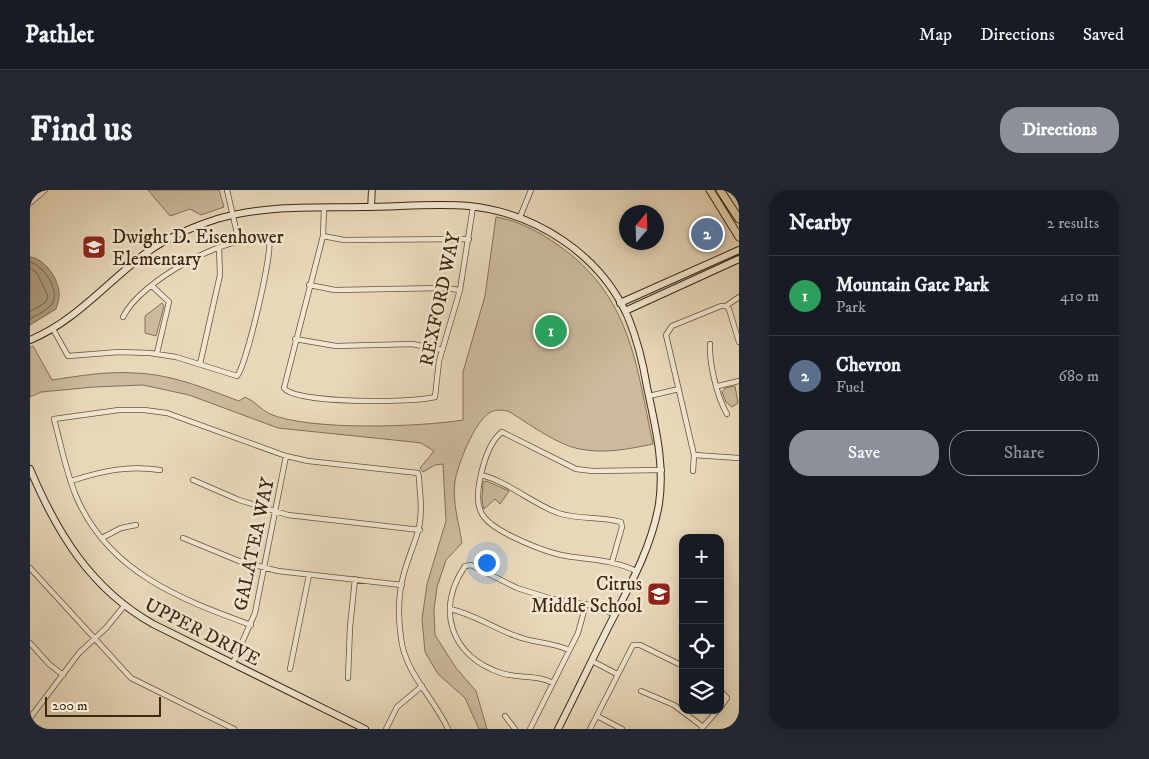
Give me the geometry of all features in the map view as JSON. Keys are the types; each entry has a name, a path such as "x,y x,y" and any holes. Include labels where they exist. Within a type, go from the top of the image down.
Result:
{"main road":[{"path":"710,190 739,237"},
{"path":"720,190 739,219"},
{"path":"30,340 71,318 131,265 161,243 198,226 233,214 276,209 473,207 520,217 535,223 571,247 600,274 625,311 636,338 657,431 662,470 658,506 652,532 636,570 558,729"},
{"path":"620,304 739,250"},
{"path":"625,311 739,260"},
{"path":"667,291 671,286 680,282 680,276"},
{"name":"UPPER DRIVE","path":"30,469 54,522 66,543 86,569 124,605 153,624 365,729"}],"street":[{"path":"30,203 45,190"},
{"path":"227,190 239,242"},
{"path":"371,207 372,190"},
{"path":"520,217 531,190"},
{"name":"REXFORD WAY","path":"295,339 284,384 285,391 311,398 335,400 435,397 442,350 460,290 473,207"},
{"path":"324,208 323,236 295,339 336,346 412,344 442,350"},
{"path":"323,236 344,240 469,239"},
{"path":"53,329 68,356 119,352 156,354 200,364 237,376 268,266 271,246 269,239 239,242 219,248 182,264 128,307 123,317"},
{"path":"200,364 220,276 221,259 219,248"},
{"path":"309,285 335,290 444,288 460,290"},
{"path":"152,286 169,302 156,354"},
{"path":"693,472 694,455 666,339 667,331 706,312 726,306 739,297"},
{"path":"726,306 730,309 739,342"},
{"path":"710,344 709,356 718,386 721,405 727,414"},
{"path":"718,386 739,381"},
{"path":"649,396 679,389"},
{"path":"251,625 194,604 160,587 144,578 121,559 102,538 77,498 54,419 119,410 144,410 167,414 286,456 308,461 418,473 422,514 420,530 402,585 399,618 401,641 411,670 440,711 448,729"},
{"path":"636,570 612,562 562,555 537,548 491,525 479,509 477,492 481,475 490,449 502,432 576,469 592,471 662,470"},
{"path":"694,455 739,458"},
{"name":"GALATEA WAY","path":"232,663 251,625 286,456"},
{"path":"71,481 116,468 139,467 160,470"},
{"path":"481,475 498,481 540,505 560,513 621,522 622,527 612,562"},
{"path":"193,480 275,512 420,530"},
{"path":"102,538 121,528 136,525"},
{"path":"183,538 240,561 263,568 402,585"},
{"path":"553,683 543,678 503,673 472,658 465,652 453,631 450,609 454,584 468,565 536,594 586,604 614,615"},
{"path":"30,568 131,678 234,729"},
{"path":"290,669 310,575"},
{"path":"348,678 350,627 355,579"},
{"path":"530,729 578,633 586,604"},
{"path":"30,718 63,675 124,605"},
{"path":"450,609 465,612 514,636 550,642 569,650"},
{"path":"30,643 49,664 63,675"},
{"path":"590,729 617,674 636,643 679,664"},
{"path":"592,661 617,674"},
{"path":"386,729 398,707 422,686"},
{"path":"641,691 674,705 702,728 715,714"},
{"path":"505,716 515,729"},
{"path":"597,716 622,729"}],"shaded area":[{"path":"148,190 219,190 224,207 201,215 190,209 170,216"},
{"path":"496,217 521,224 551,240 582,265 601,286 616,309 635,359 653,444 607,451 571,447 552,438 508,411 503,410 489,413 483,418 472,434 459,465 454,489 462,543 446,560 437,587 434,610 435,635 456,668 476,691 487,729 479,729 465,698 438,674 425,652 422,619 427,584 446,521 443,464 435,465 423,472 420,468 434,451 421,443 278,428 189,395 143,385 41,392 30,397 30,347 33,346 52,380 113,373 161,376 187,382 239,401 245,397 270,414 311,423 394,426 463,420 463,372 485,296"},
{"path":"162,303 164,306 156,336 145,333 145,316"},
{"path":"735,386 738,403 732,407 726,402 722,392 725,388"},
{"path":"486,481 509,491 500,504 495,499 484,509 482,501 483,482"}],"water":[{"path":"30,257 36,258 51,272 55,278 59,297 56,309 30,325"}],"place":[{"name":"Chevron","path":"707,234"},
{"name":"Dwight D. Eisenhower Elementary","path":"94,247"},
{"name":"Mountain Gate Park","path":"551,331"},
{"name":"Citrus Middle School","path":"659,594"}]}
